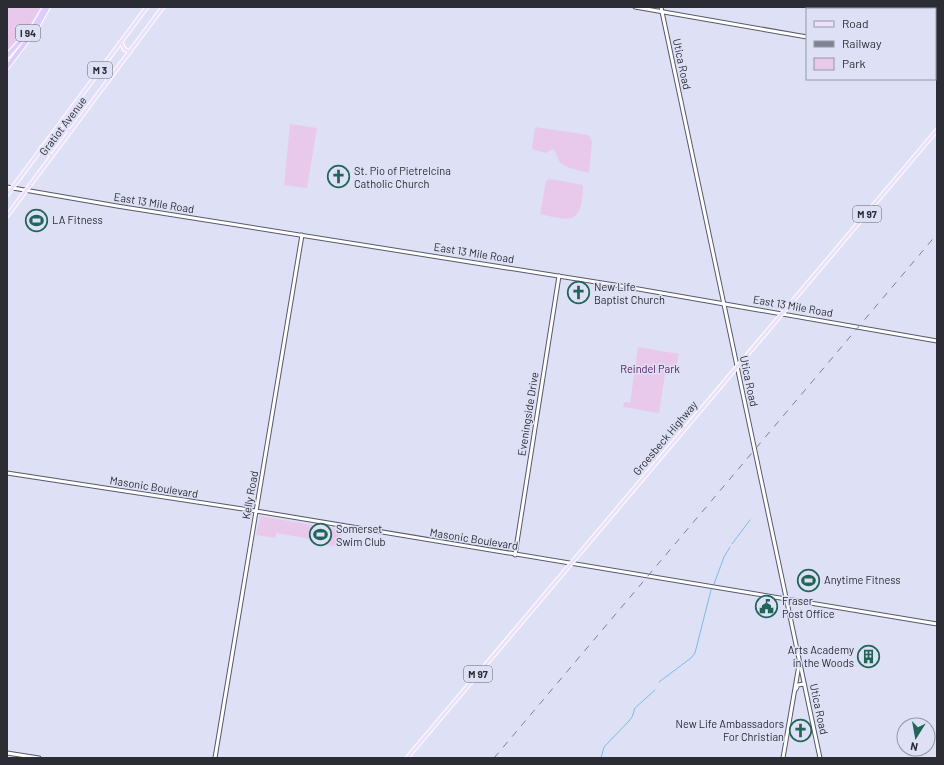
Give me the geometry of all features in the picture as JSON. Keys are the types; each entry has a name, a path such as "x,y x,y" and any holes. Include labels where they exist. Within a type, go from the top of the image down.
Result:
{"highway":[{"name":"I 94","path":"7,56 34,26 45,7"},
{"path":"7,67 35,30 48,7"}],"main road":[{"name":"Gratiot Avenue","path":"7,195 147,7"},
{"name":"Gratiot Avenue","path":"7,216 162,8"},
{"path":"121,42 124,49 130,52"},
{"path":"100,70 106,74 108,81"},
{"path":"62,121 64,128 71,131"},
{"name":"Groesbeck Highway","path":"407,758 937,130"},
{"path":"41,148 48,150 51,157"}],"street":[{"path":"635,7 806,37"},
{"name":"Utica Road","path":"661,7 820,758"},
{"name":"East 13 Mile Road","path":"7,187 724,303 937,341"},
{"name":"Kelly Road","path":"215,758 302,235"},
{"name":"Eveningside Drive","path":"515,555 559,276"},
{"name":"Masonic Boulevard","path":"7,473 256,511 937,624"},
{"path":"783,758 800,664"},
{"path":"795,690 798,685 804,684"},
{"path":"7,753 38,758"}],"green space":[{"path":"7,7 41,7 28,28 7,51"},
{"path":"290,124 317,128 307,188 284,185"},
{"path":"535,127 589,135 592,142 589,173 570,168 560,163 554,149 545,153 532,149"},
{"path":"550,179 583,185 581,206 577,214 572,218 563,219 540,214 546,181"},
{"name":"Reindel Park","path":"638,347 679,354 676,369 666,368 659,413 623,407 624,402 630,403"},
{"path":"260,516 342,530 340,547 322,544 322,541 276,533 275,538 256,535"}],"waterway":[{"path":"732,544 750,520"},
{"path":"714,584 724,557 730,547"},
{"path":"659,682 691,658 695,653 711,590"},
{"path":"601,758 604,747 629,721 635,708 655,690"}],"railway":[{"path":"494,758 937,234"}],"place":[{"name":"St. Pio of Pietrelcina Catholic Church","path":"338,177"},
{"name":"LA Fitness","path":"37,220"},
{"name":"New Life Baptist Church","path":"579,293"},
{"name":"Somerset Swim Club","path":"321,535"},
{"name":"Anytime Fitness","path":"808,580"},
{"name":"Fraser Post Office","path":"767,607"},
{"name":"Arts Academy in the Woods","path":"869,656"},
{"name":"New Life Ambassadors For Christian","path":"800,730"}]}
